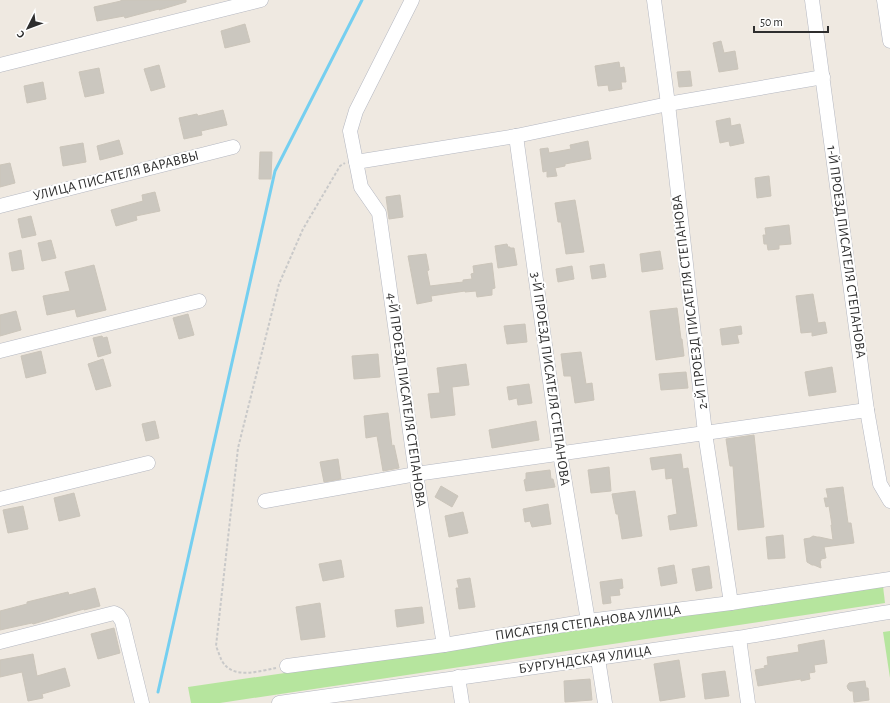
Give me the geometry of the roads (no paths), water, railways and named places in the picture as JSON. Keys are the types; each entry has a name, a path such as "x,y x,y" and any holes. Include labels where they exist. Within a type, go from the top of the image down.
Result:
{"street":[{"path":"0,65 261,0"},
{"path":"412,0 356,111 350,131 356,159 516,136 668,104 823,77"},
{"name":"2-Й ПРОЕЗД ПИСАТЕЛЯ СТЕПАНОВА","path":"654,0 668,104 705,433 731,602"},
{"name":"1-Й ПРОЕЗД ПИСАТЕЛЯ СТЕПАНОВА","path":"812,0 867,410 880,484 890,500"},
{"path":"884,0 890,42"},
{"name":"3-Й ПРОЕЗД ПИСАТЕЛЯ СТЕПАНОВА","path":"516,136 560,454 588,621"},
{"name":"УЛИЦА ПИСАТЕЛЯ ВАРАВВЫ","path":"0,206 233,147"},
{"name":"4-Й ПРОЕЗД ПИСАТЕЛЯ СТЕПАНОВА","path":"356,159 361,187 379,213 416,474 444,644"},
{"path":"0,351 198,301"},
{"path":"265,501 416,474 867,410"},
{"path":"0,499 148,463"},
{"name":"ПИСАТЕЛЯ СТЕПАНОВА УЛИЦА","path":"287,666 444,644 588,621 890,579"},
{"name":"БУРГУНДСКАЯ УЛИЦА","path":"279,703 320,700 458,677 739,638 890,612"},
{"path":"0,642 114,613 118,615 122,621 142,703"},
{"path":"739,638 748,703"},
{"path":"598,658 605,703"},
{"path":"458,677 462,703"}],"waterway":[{"path":"158,692 275,171 362,0"}]}
